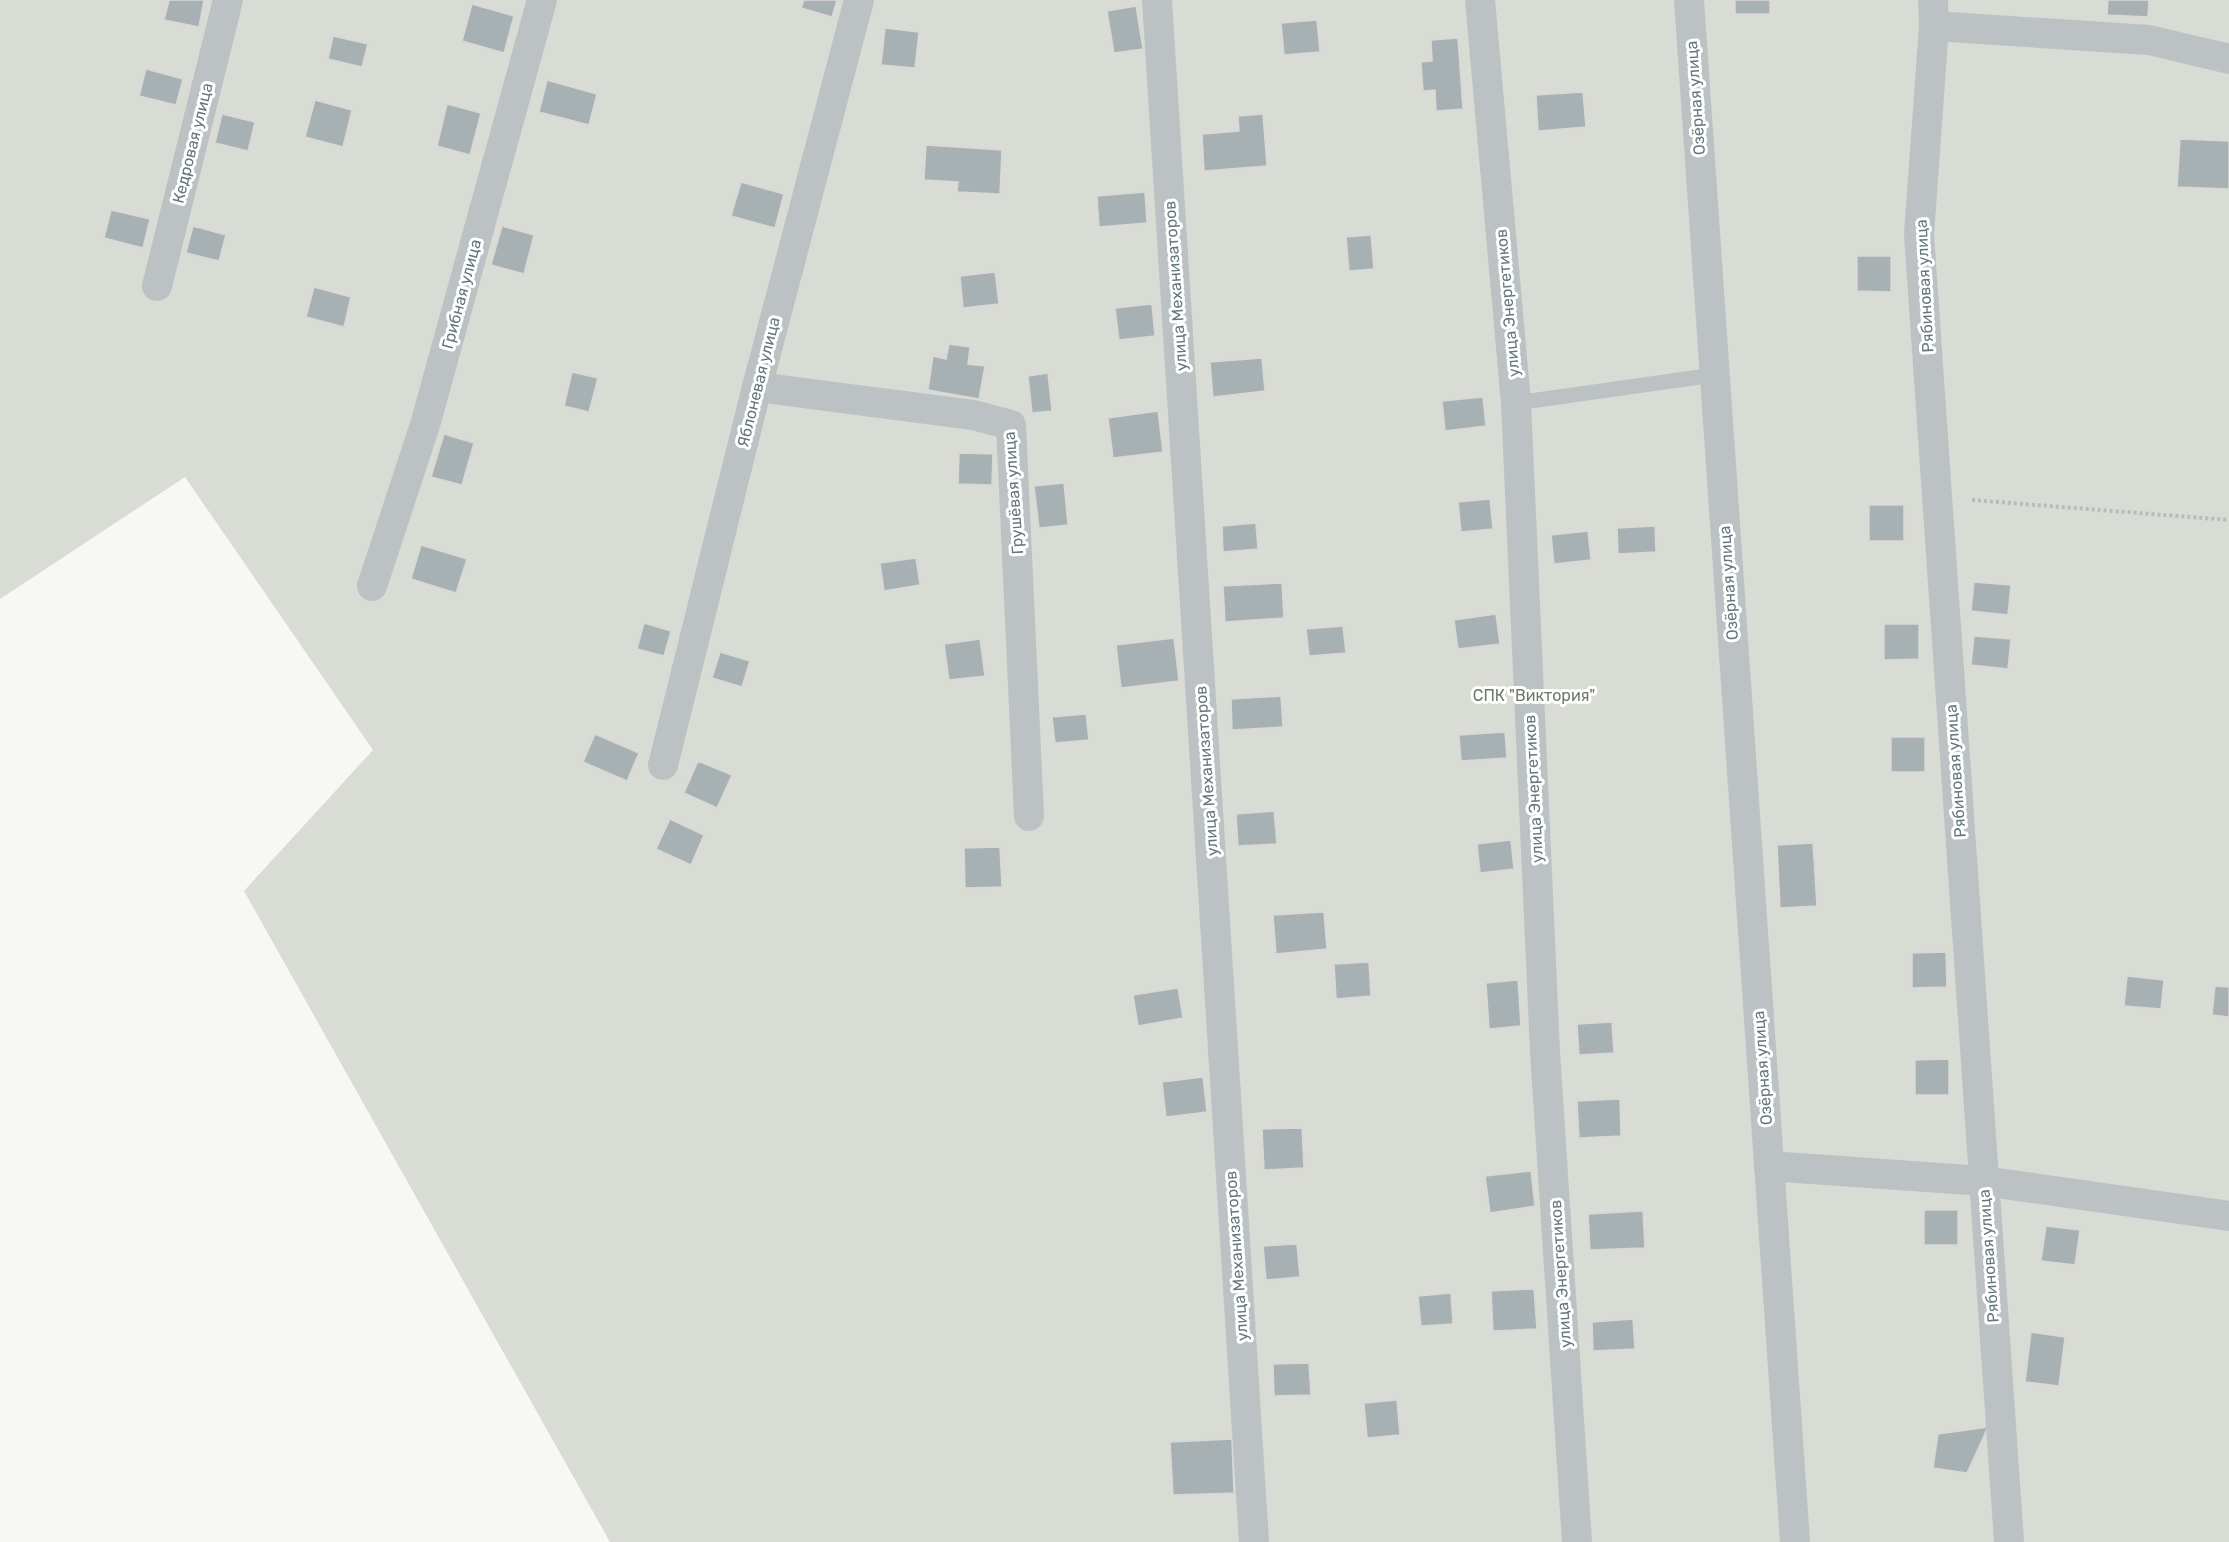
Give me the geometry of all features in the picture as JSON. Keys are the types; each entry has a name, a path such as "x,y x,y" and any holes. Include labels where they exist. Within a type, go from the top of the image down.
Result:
{"street":[{"name":"Кедровая улица","path":"156,286 228,0"},
{"name":"Грибная улица","path":"372,586 425,425 542,0"},
{"name":"Яблоневая улица","path":"663,765 757,387 859,0"},
{"name":"улица Механизаторов","path":"1157,0 1254,1542"},
{"name":"улица Энергетиков","path":"1480,0 1516,403 1545,1052 1577,1542"},
{"name":"Озёрная улица","path":"1689,0 1769,1166"},
{"path":"1934,13 2150,40 2229,59"},
{"name":"Рябиновая улица","path":"1934,13 1919,234 2009,1542"},
{"name":"Грушёвая улица","path":"757,387 973,414 1011,425 1029,816"},
{"path":"1795,1542 1769,1166 1983,1181 2229,1216"}],"lane":[{"path":"1516,403 1714,375"}],"path":[{"path":"1936,497 2229,520"}],"green space":[{"name":"СПК \"Виктория\"","path":"0,0 2229,0 2229,1542 610,1542 244,891 373,750 185,477 0,599"}],"building":[{"path":"169,0 204,0 199,27 164,20"},
{"path":"804,0 837,0 832,17 801,8"},
{"path":"1735,0 1770,0 1770,14 1735,14"},
{"path":"2108,0 2149,0 2148,17 2107,15"},
{"path":"472,4 514,16 504,53 462,41"},
{"path":"1136,6 1143,49 1114,53 1107,11"},
{"path":"1317,20 1320,52 1284,55 1281,23"},
{"path":"885,28 919,32 915,68 881,65"},
{"path":"333,36 368,44 362,67 328,59"},
{"path":"1458,38 1463,109 1436,111 1435,90 1423,91 1421,62 1432,61 1431,40"},
{"path":"146,69 183,79 176,105 139,96"},
{"path":"547,80 597,94 589,125 539,112"},
{"path":"1583,92 1586,127 1538,131 1536,95"},
{"path":"315,100 352,110 343,147 305,137"},
{"path":"447,104 481,113 470,155 437,146"},
{"path":"222,114 255,122 248,151 215,143"},
{"path":"1263,114 1267,166 1204,171 1202,134 1239,131 1238,116"},
{"path":"2180,139 2229,141 2229,189 2177,187"},
{"path":"926,145 1002,150 1000,194 957,192 958,182 924,180"},
{"path":"741,182 784,194 775,228 731,216"},
{"path":"1145,192 1147,223 1099,227 1097,196"},
{"path":"111,210 150,219 143,248 104,238"},
{"path":"193,226 226,235 219,261 186,253"},
{"path":"502,226 534,235 524,274 491,265"},
{"path":"1371,235 1374,269 1349,271 1346,237"},
{"path":"1857,256 1891,256 1891,292 1857,291"},
{"path":"995,272 999,304 963,308 960,276"},
{"path":"314,287 351,297 344,327 306,317"},
{"path":"1152,304 1155,336 1119,340 1115,308"},
{"path":"949,344 970,347 968,364 985,366 979,399 928,390 933,356 946,359"},
{"path":"1262,358 1265,391 1213,397 1210,362"},
{"path":"572,372 598,378 589,412 564,406"},
{"path":"1048,373 1052,411 1032,413 1028,376"},
{"path":"1483,397 1486,426 1445,431 1442,401"},
{"path":"1158,411 1163,452 1113,458 1108,418"},
{"path":"444,434 474,443 462,485 431,477"},
{"path":"959,453 993,454 992,485 958,484"},
{"path":"1064,483 1068,525 1039,528 1034,486"},
{"path":"1490,499 1493,529 1461,532 1458,502"},
{"path":"1869,505 1904,505 1904,541 1869,541"},
{"path":"1256,523 1258,549 1223,552 1222,526"},
{"path":"1655,526 1656,552 1618,554 1617,528"},
{"path":"1588,531 1591,560 1554,564 1551,535"},
{"path":"421,545 467,559 456,593 411,579"},
{"path":"916,558 920,585 884,591 880,563"},
{"path":"1974,582 2011,585 2008,615 1971,611"},
{"path":"1282,583 1284,618 1225,622 1223,586"},
{"path":"1496,614 1500,644 1458,649 1454,620"},
{"path":"644,623 671,631 664,656 637,649"},
{"path":"1884,624 1919,624 1919,659 1884,660"},
{"path":"1343,626 1346,653 1309,656 1306,629"},
{"path":"1974,636 2011,639 2008,669 1971,665"},
{"path":"1174,638 1179,681 1121,688 1116,645"},
{"path":"980,639 985,676 949,680 944,644"},
{"path":"720,652 750,661 742,687 712,678"},
{"path":"1281,696 1283,727 1232,730 1231,699"},
{"path":"1086,714 1089,740 1055,743 1052,717"},
{"path":"1505,732 1507,758 1461,761 1459,735"},
{"path":"595,734 639,753 627,781 583,762"},
{"path":"1891,737 1925,737 1925,772 1891,772"},
{"path":"698,761 732,775 717,808 684,793"},
{"path":"1274,811 1277,844 1238,846 1236,814"},
{"path":"670,819 704,835 691,865 656,849"},
{"path":"1511,840 1514,869 1480,873 1477,844"},
{"path":"1813,843 1817,906 1780,908 1777,845"},
{"path":"1000,847 1002,887 965,888 964,848"},
{"path":"1324,912 1327,949 1276,954 1273,915"},
{"path":"1946,952 1947,987 1912,988 1912,953"},
{"path":"1369,962 1371,996 1336,999 1334,964"},
{"path":"2127,976 2164,980 2161,1009 2124,1006"},
{"path":"1518,980 1521,1026 1489,1029 1486,983"},
{"path":"2215,986 2229,987 2229,1017 2212,1015"},
{"path":"1178,988 1183,1018 1138,1026 1133,995"},
{"path":"1612,1022 1614,1053 1579,1055 1577,1024"},
{"path":"1949,1059 1949,1095 1915,1095 1915,1060"},
{"path":"1203,1077 1207,1112 1166,1117 1162,1082"},
{"path":"1620,1099 1621,1136 1579,1138 1577,1101"},
{"path":"1302,1128 1304,1168 1264,1170 1262,1129"},
{"path":"1531,1171 1535,1206 1490,1213 1485,1176"},
{"path":"1924,1210 1958,1210 1958,1245 1924,1245"},
{"path":"1643,1211 1645,1248 1590,1250 1588,1214"},
{"path":"2046,1226 2080,1230 2075,1265 2041,1261"},
{"path":"1297,1244 1300,1277 1266,1280 1263,1246"},
{"path":"1534,1289 1537,1329 1493,1331 1491,1291"},
{"path":"1451,1293 1453,1324 1421,1326 1418,1296"},
{"path":"1633,1319 1635,1349 1593,1351 1592,1322"},
{"path":"2031,1332 2065,1337 2059,1386 2025,1382"},
{"path":"1309,1363 1311,1395 1274,1396 1273,1364"},
{"path":"1397,1400 1400,1435 1367,1438 1364,1403"},
{"path":"1988,1427 1967,1473 1933,1468 1938,1434"},
{"path":"1232,1439 1234,1493 1173,1495 1170,1442"}]}
